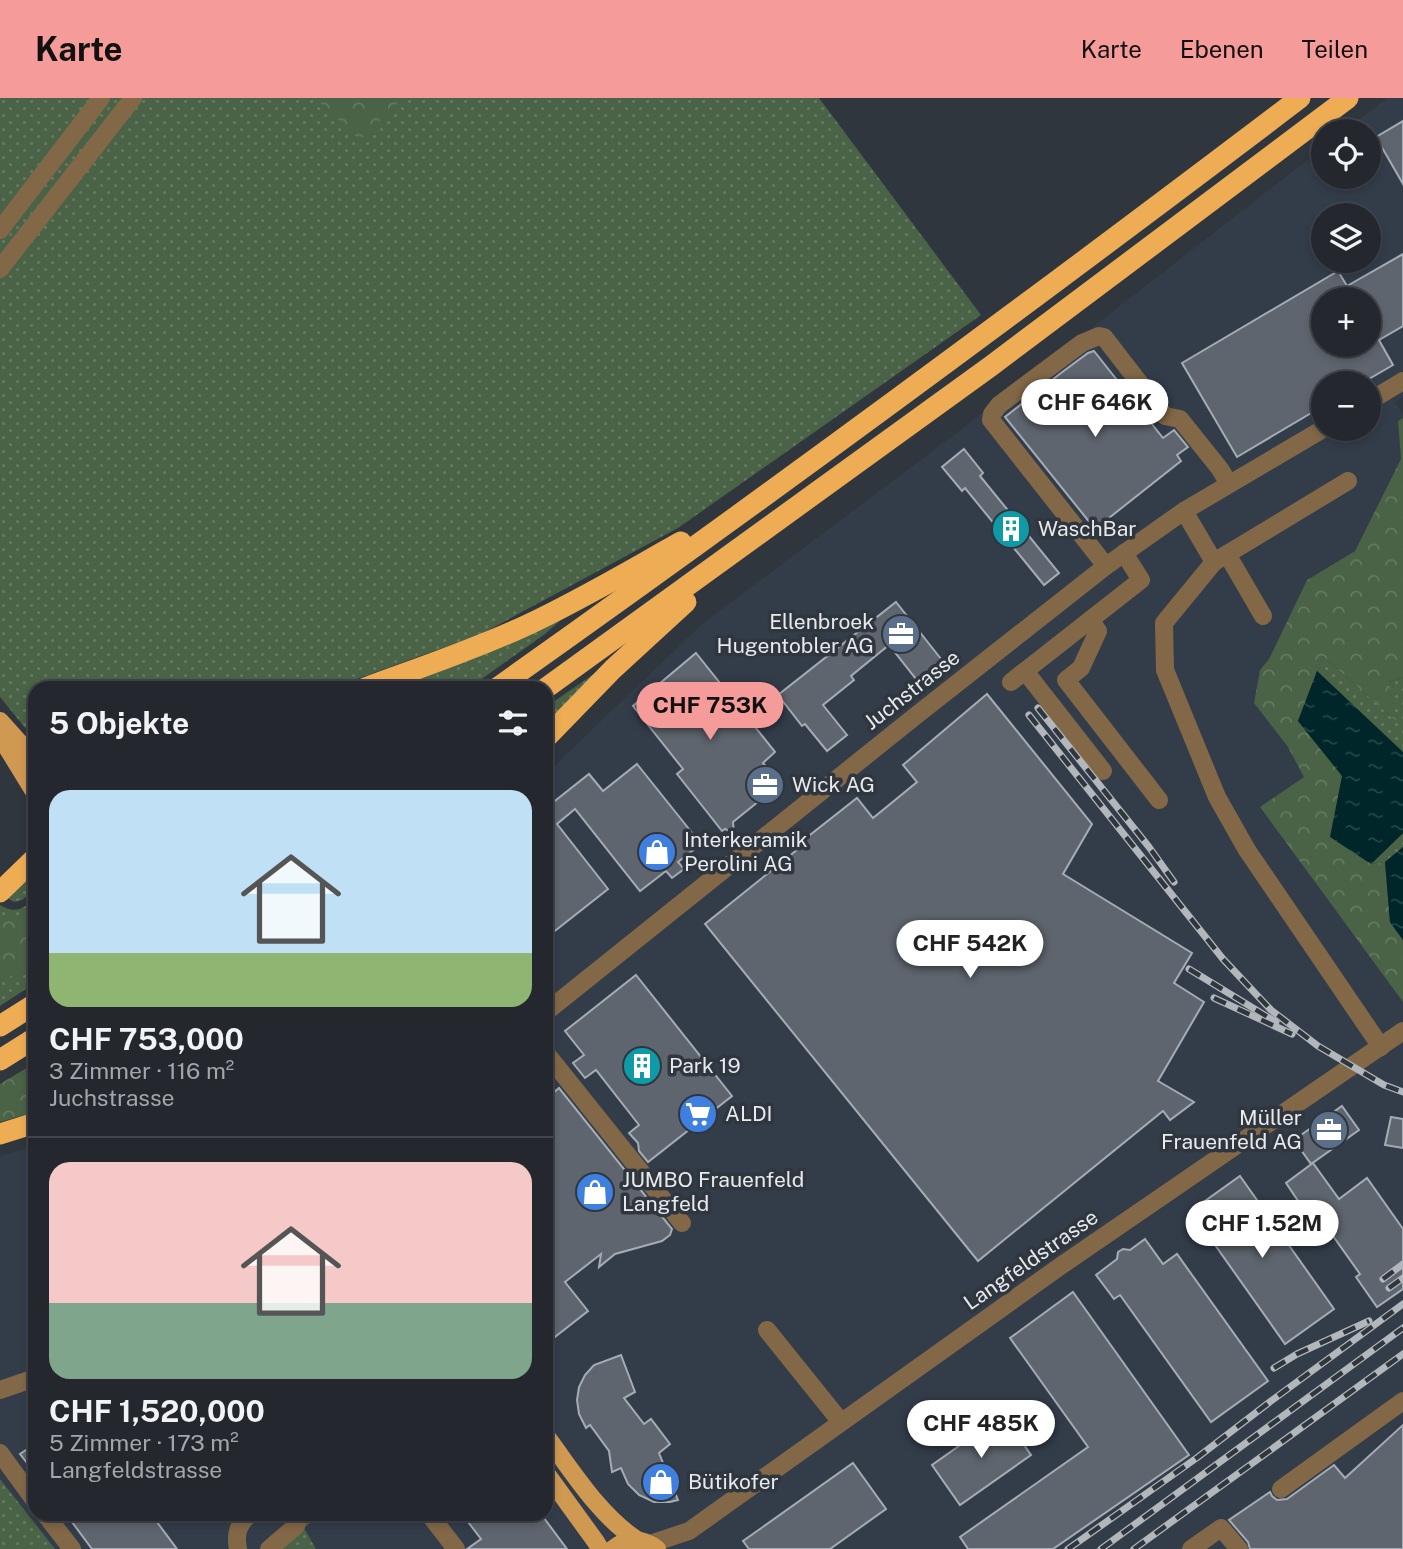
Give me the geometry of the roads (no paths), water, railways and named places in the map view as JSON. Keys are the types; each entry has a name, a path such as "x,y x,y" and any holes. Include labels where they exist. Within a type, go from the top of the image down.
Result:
{"highway":[{"path":"507,681 968,348 1300,98"},
{"path":"553,683 1002,358 1348,98"},
{"path":"384,681 478,646 561,609 768,493"},
{"path":"553,731 614,669 757,537"},
{"path":"2,890 28,863"},
{"path":"0,1026 28,1008"},
{"path":"0,1060 28,1042"},
{"path":"0,1134 28,1126"}],"main road":[{"path":"0,720 28,752"},
{"path":"0,736 28,782"},
{"path":"553,1445 604,1511 626,1533 648,1544"},
{"path":"553,1483 600,1549"},
{"path":"613,1549 623,1542 648,1544"}],"street":[{"path":"0,230 102,98"},
{"path":"0,269 133,98"},
{"path":"1106,566 1041,473 991,420 999,405 1057,369 1091,338 1104,337 1159,421 1180,419 1229,484"},
{"path":"1381,395 1403,382"},
{"name":"Juchstrasse","path":"553,1006 1106,566 1184,511 1311,436"},
{"path":"1348,481 1221,558 1164,623 1165,670 1217,797 1247,850 1381,1047"},
{"path":"1184,511 1263,616"},
{"path":"1104,771 1018,677 1141,580 1124,553"},
{"path":"1090,620 1098,631 1081,668 1066,680 1159,800"},
{"name":"Langfeldstrasse","path":"648,1544 689,1531 1062,1265 1403,1031"},
{"path":"553,1062 682,1223"},
{"path":"767,1330 841,1422"},
{"path":"0,1390 28,1380"},
{"path":"1281,1489 1403,1401"},
{"path":"0,1442 28,1478"},
{"path":"0,1453 28,1491"},
{"path":"0,1465 28,1502"},
{"path":"43,1521 64,1549"},
{"path":"50,1521 72,1549"},
{"path":"237,1548 237,1530 242,1521"},
{"path":"269,1549 296,1526 298,1521"},
{"path":"434,1521 456,1549"},
{"path":"1191,1549 1221,1528 1235,1548"},
{"name":"Langfeldstrasse","path":"679,1549 689,1531"}],"water":[{"path":"1317,671 1403,752 1403,833 1371,864 1330,837 1342,776 1298,721"},
{"path":"1403,847 1403,940 1390,922 1385,862"}],"railway":[{"path":"1038,708 1174,882"},
{"path":"1029,715 1223,959 1271,1010 1318,1046 1384,1085 1403,1092"},
{"path":"1189,969 1276,1022"},
{"path":"1214,998 1292,1034"},
{"path":"1383,1279 1403,1264"},
{"path":"1389,1288 1403,1278"},
{"path":"1068,1549 1198,1457 1403,1304"},
{"path":"1274,1368 1297,1354 1369,1321"},
{"path":"1101,1549 1403,1328"},
{"path":"1134,1549 1403,1354"}],"place":[{"name":"WaschBar","path":"1011,529"},
{"name":"Ellenbroek Hugentobler AG","path":"901,634"},
{"name":"Wick AG","path":"765,785"},
{"name":"Interkeramik Perolini AG","path":"657,852"},
{"name":"Park 19","path":"642,1066"},
{"name":"ALDI","path":"698,1114"},
{"name":"Müller Frauenfeld AG","path":"1329,1130"},
{"name":"JUMBO Frauenfeld Langfeld","path":"595,1192"},
{"name":"Bütikofer","path":"661,1482"}]}
